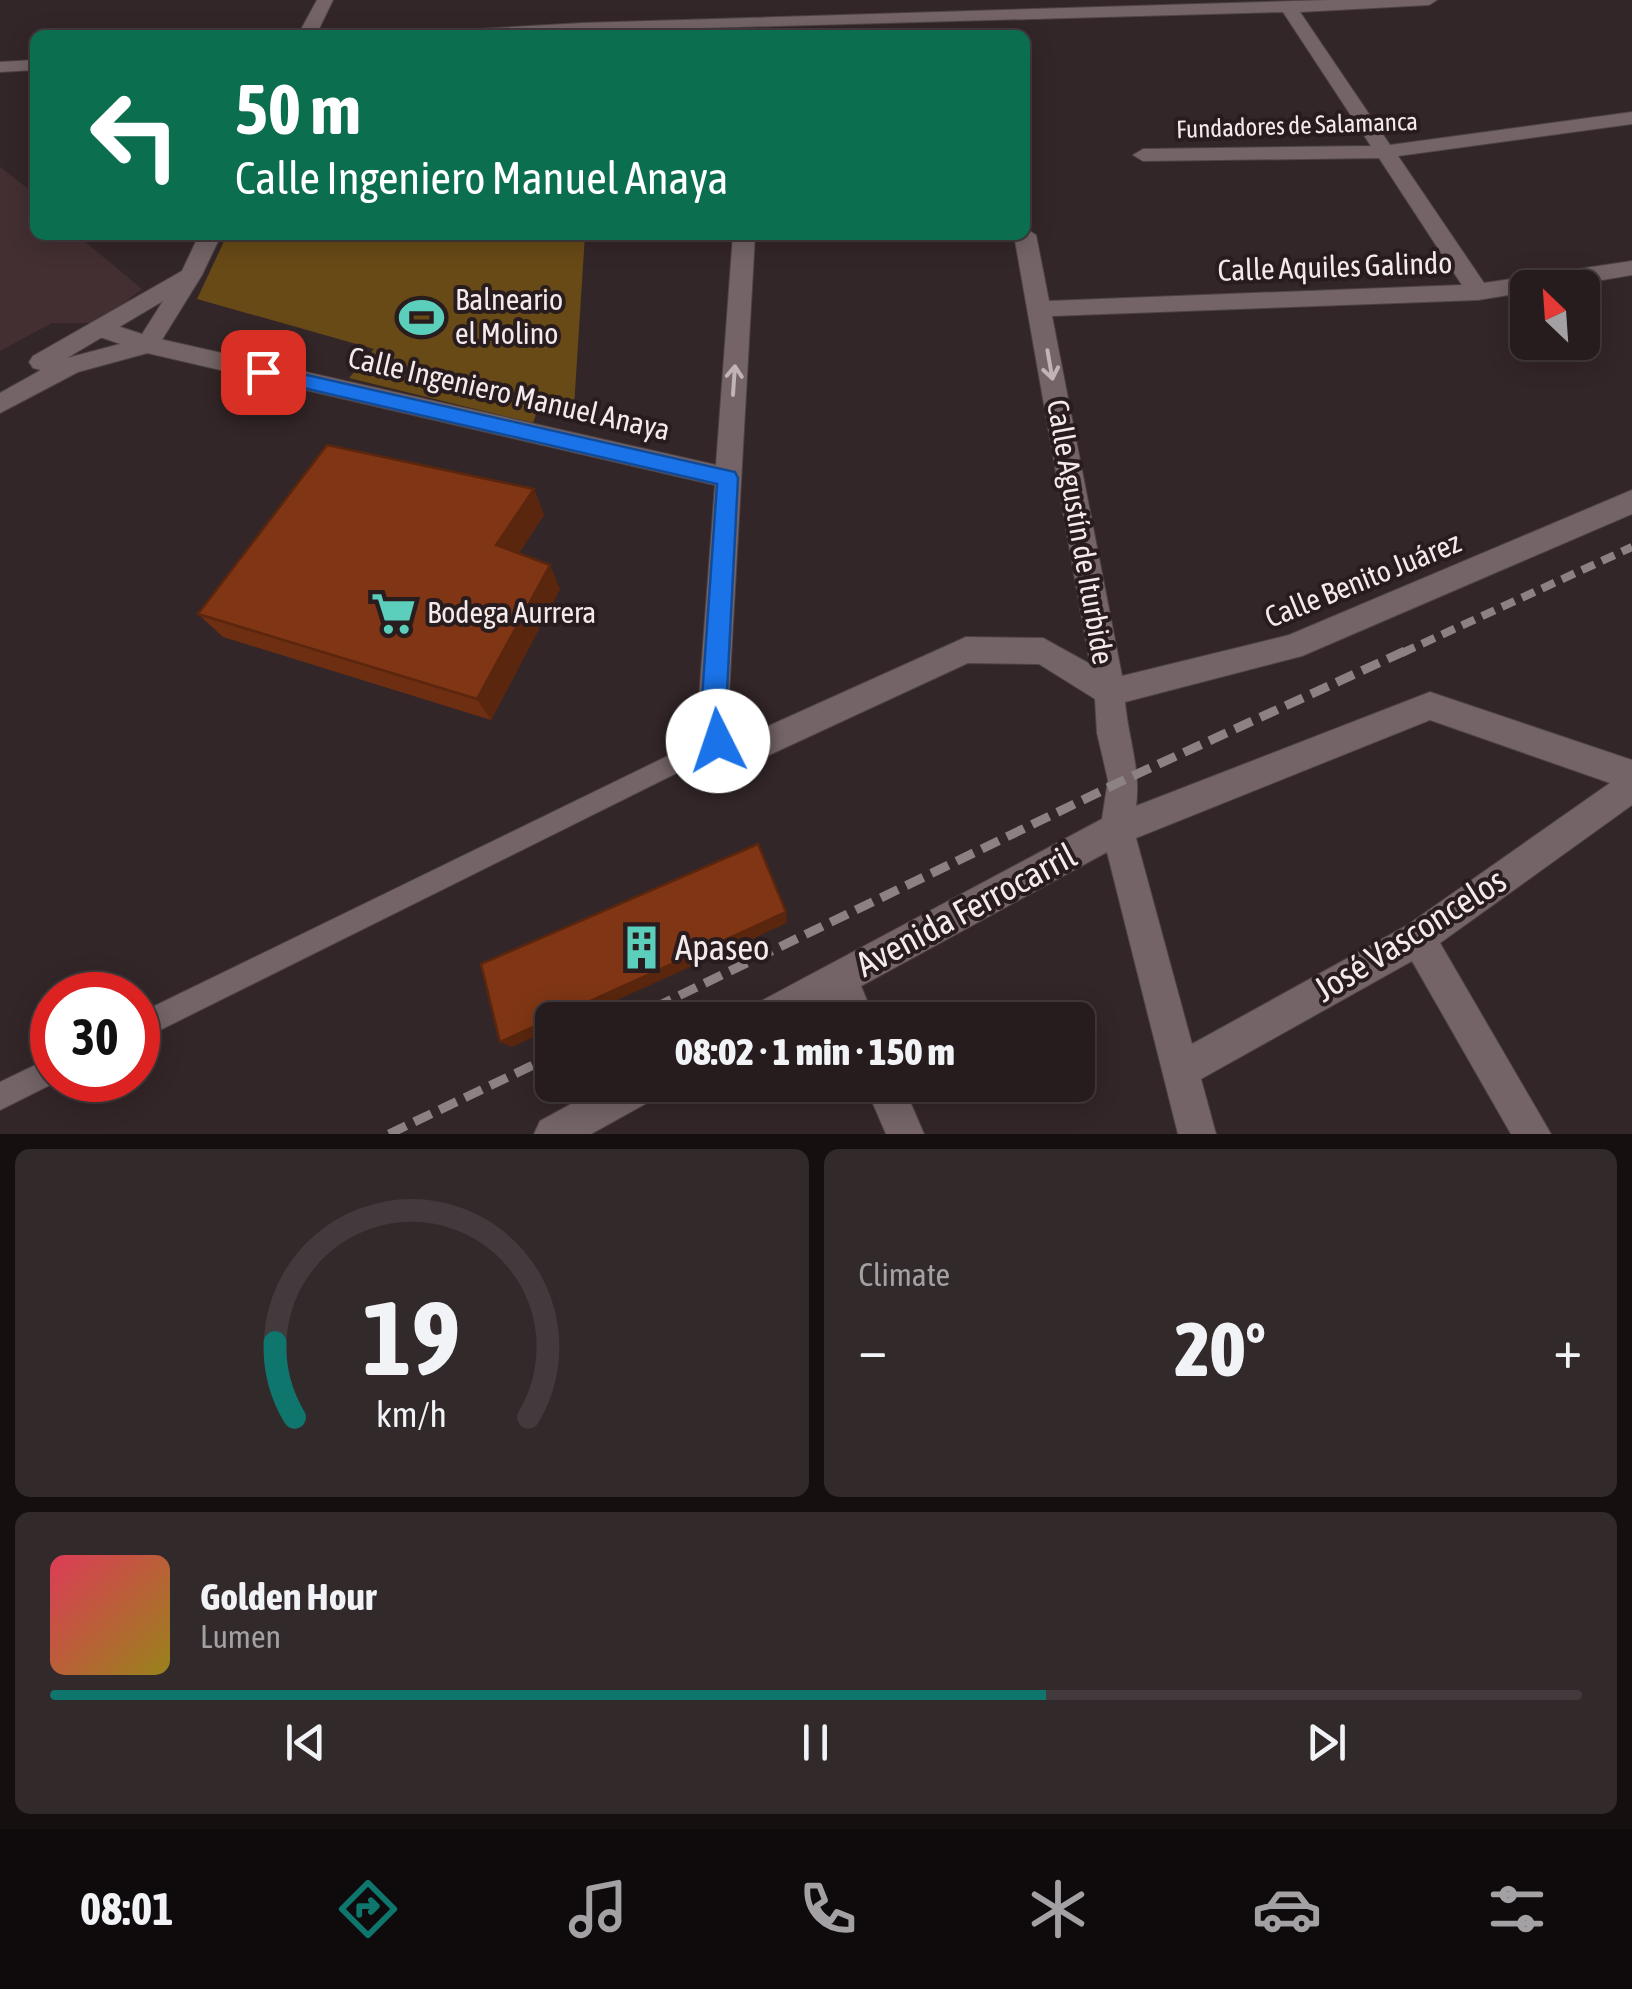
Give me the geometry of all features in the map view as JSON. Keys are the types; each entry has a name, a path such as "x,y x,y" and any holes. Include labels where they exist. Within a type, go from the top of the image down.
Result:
{"street":[{"path":"309,30 324,0"},
{"path":"757,28 758,0"},
{"path":"672,30 1429,0"},
{"path":"1289,8 1478,292"},
{"path":"0,67 30,64"},
{"name":"Fundadores de Salamanca","path":"1143,155 1384,152 1632,118"},
{"path":"0,404 70,366 147,345 191,275 208,240"},
{"path":"744,240 714,712 718,741 740,748 767,742 966,650 1043,651 1110,692"},
{"name":"Calle Agustín de Iturbide","path":"1025,240 1110,692 1112,733 1124,780 1117,828"},
{"name":"Calle Aquiles Galindo","path":"1039,309 1478,292 1632,268"},
{"path":"0,383 102,329 191,275"},
{"name":"Calle Ingeniero Manuel Anaya","path":"102,329 147,345 728,478"},
{"name":"Calle Benito Juárez","path":"1110,692 1292,647 1632,502"},
{"name":"Avenida Ferrocarril","path":"796,1002 1117,828 1430,706 1632,776"},
{"name":"José Vasconcelos","path":"1180,1070 1418,938 1632,786"},
{"path":"1117,828 1197,1134"},
{"path":"1418,938 1532,1134"},
{"path":"840,978 850,1002"},
{"path":"553,1134 612,1102"},
{"path":"891,1102 904,1134"}],"lane":[{"path":"160,1017 718,741"},
{"path":"0,1096 30,1081"}],"shaded area":[{"path":"0,167 30,190 30,240 83,240 142,289 98,323 52,323 0,351"},
{"name":"Balneario el Molino","path":"225,240 585,240 574,407 538,409 533,423 349,378 374,349 197,299"}],"building":[{"name":"Bodega Aurrera","path":"327,445 534,489 496,545 550,565 477,699 198,614"},
{"name":"Apaseo","path":"758,844 786,912 588,1002 535,1002 535,1026 500,1042 481,964"}],"railway":[{"path":"1402,653 1632,547"},
{"path":"666,1002 1124,780 1407,650"},
{"path":"389,1134 535,1064"}],"place":[{"name":"Balneario el Molino","path":"422,317"},
{"name":"Bodega Aurrera","path":"394,613"},
{"name":"Apaseo","path":"642,948"}],"route":[{"path":"263,372 728,478 714,712 718,741"}]}
